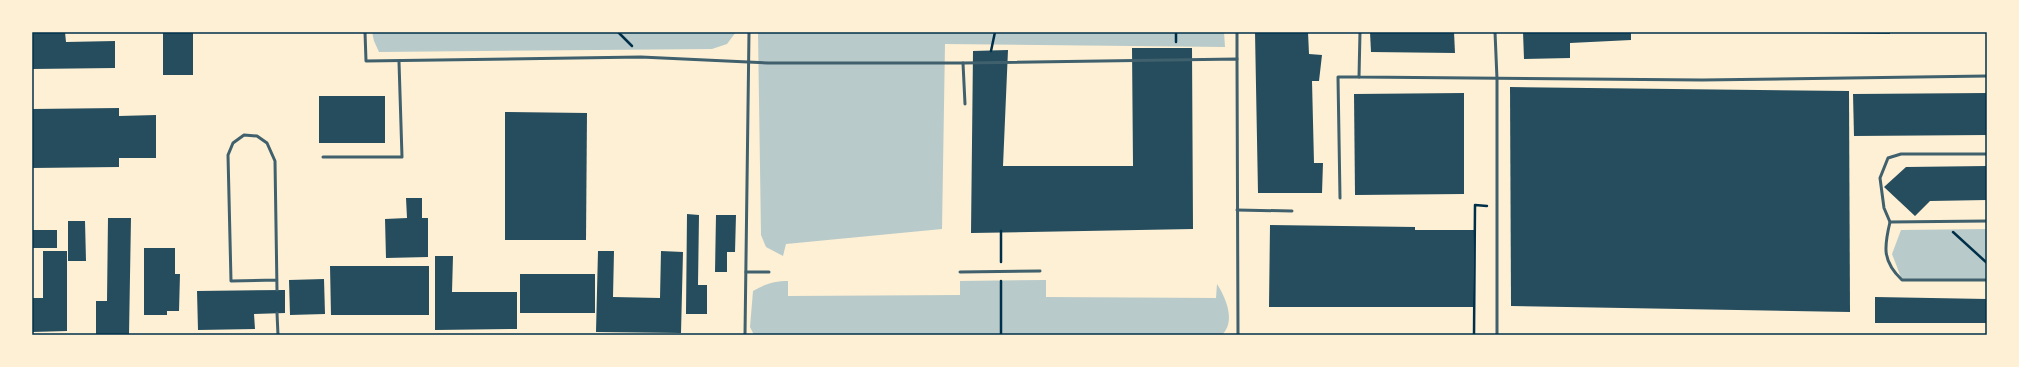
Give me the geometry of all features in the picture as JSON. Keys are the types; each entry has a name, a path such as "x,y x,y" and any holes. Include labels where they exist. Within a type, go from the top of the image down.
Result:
{"lane":[{"path":"364,32 366,61 399,62 641,57 748,62 963,63 1237,59"},
{"path":"745,335 749,32"},
{"path":"1237,32 1238,335"},
{"path":"1359,77 1360,32"},
{"path":"1495,32 1497,79 1497,335"},
{"path":"323,157 402,157 399,62"},
{"path":"963,63 965,104"},
{"path":"1340,198 1338,77 1702,80 1987,76"},
{"path":"276,280 231,281 228,156 233,143 244,135 257,136 267,143 274,161 277,290"},
{"path":"1987,154 1901,154 1888,158 1880,178 1884,208 1890,222 1885,247 1886,259 1893,272 1902,280 1987,280"},
{"path":"1237,210 1292,211"},
{"path":"1890,222 1987,221"},
{"path":"960,272 1040,271"},
{"path":"746,272 770,272"},
{"path":"277,313 278,335"}],"path":[{"path":"618,32 641,57"},
{"path":"991,51 995,32"},
{"path":"1176,32 1176,42"},
{"path":"1474,335 1475,205"},
{"path":"1942,221 1987,263"}],"shaded area":[{"path":"372,32 736,32 727,44 712,49 379,52"},
{"path":"758,32 1224,32 1225,47 945,44 942,229 786,244 783,256 766,247 761,235"},
{"path":"1987,229 1987,280 1902,280 1892,254 1901,230"},
{"path":"1046,280 1046,297 1216,298 1217,284 1224,296 1228,310 1228,323 1222,335 754,335 750,327 753,291 774,282 788,281 788,296 960,295 960,281"}],"building":[{"path":"32,32 65,32 66,42 115,41 115,68 32,69"},
{"path":"163,32 193,32 193,75 163,75"},
{"path":"1255,32 1308,32 1309,54 1322,55 1319,81 1312,81 1314,163 1323,163 1322,193 1258,193"},
{"path":"1370,32 1454,32 1455,53 1371,52"},
{"path":"1523,32 1631,32 1631,40 1570,43 1570,58 1524,59"},
{"path":"1730,32 1890,32 1890,34"},
{"path":"1132,48 1192,48 1193,229 971,233 973,51 1008,50 1003,166 1133,166"},
{"path":"1510,87 1849,91 1850,312 1511,306"},
{"path":"1464,93 1464,194 1355,195 1354,94"},
{"path":"1987,93 1987,135 1854,136 1853,94"},
{"path":"319,96 385,96 385,143 319,143"},
{"path":"119,108 119,116 156,115 156,158 119,158 119,167 32,168 32,109"},
{"path":"505,112 587,113 586,240 505,240"},
{"path":"1987,166 1987,200 1930,201 1915,216 1884,187 1906,167"},
{"path":"406,198 422,198 422,218 428,218 428,257 386,258 385,219 407,218"},
{"path":"687,214 699,215 698,285 707,285 707,314 686,314"},
{"path":"716,215 736,215 735,252 727,252 727,272 715,272"},
{"path":"108,218 131,218 129,335 96,335 96,301 107,301"},
{"path":"68,221 85,221 86,261 68,261"},
{"path":"1270,225 1415,227 1415,230 1474,230 1473,307 1269,307"},
{"path":"32,230 57,230 57,248 32,248"},
{"path":"144,248 175,248 175,274 180,274 179,311 167,311 167,315 144,315"},
{"path":"43,251 67,251 67,331 32,332 32,298 43,298"},
{"path":"598,251 614,251 613,297 660,298 661,251 683,252 681,333 596,332"},
{"path":"435,256 453,256 452,292 517,292 517,329 435,330"},
{"path":"330,266 429,266 429,315 331,315"},
{"path":"520,274 595,274 595,313 520,313"},
{"path":"324,279 325,314 290,315 289,280"},
{"path":"285,290 285,313 254,314 255,329 198,330 197,291"},
{"path":"1875,297 1987,299 1987,323 1875,323"}]}
